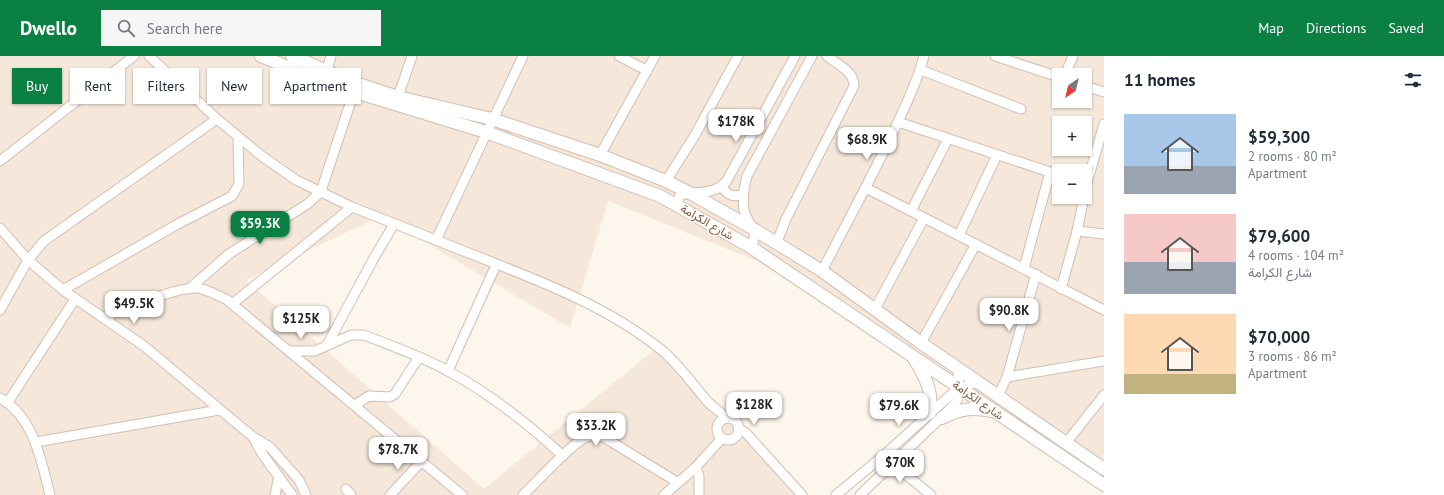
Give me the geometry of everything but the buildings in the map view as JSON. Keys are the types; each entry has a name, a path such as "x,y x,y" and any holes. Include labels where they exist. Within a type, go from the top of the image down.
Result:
{"street":[{"path":"0,161 134,56"},
{"path":"149,56 238,137 296,180 352,207 565,292 588,303 650,342 665,354 723,420"},
{"name":"شارع الكرامة","path":"261,56 299,68"},
{"name":"شارع الكرامة","path":"292,56 312,68"},
{"path":"327,68 331,56"},
{"path":"398,97 412,56"},
{"path":"436,240 523,56"},
{"path":"619,56 646,70"},
{"path":"600,156 655,56"},
{"path":"666,181 695,135 738,56"},
{"path":"678,205 678,200 681,195 709,192 722,186 729,177 795,56"},
{"path":"749,246 755,237 744,211 743,194 747,176 812,56"},
{"path":"777,242 786,219 854,86 854,79 850,74 827,56"},
{"path":"822,271 866,188 898,122 921,70 924,56"},
{"path":"995,56 1052,75"},
{"path":"1068,68 1072,56"},
{"path":"921,70 1021,109"},
{"name":"شارع الكرامة","path":"361,85 398,97 492,119 600,156 666,181 690,193 777,242 822,271 956,368 1104,469"},
{"path":"1092,88 1104,92"},
{"name":"شارع الكرامة","path":"361,94 486,132 608,175 678,205 749,246 1104,485"},
{"path":"189,289 229,254 309,203 321,191 350,104"},
{"path":"0,310 28,260 54,232 217,119"},
{"path":"898,122 1050,172 1024,268"},
{"path":"1092,164 1104,124"},
{"path":"63,290 176,225 232,196 240,184 238,137"},
{"path":"911,211 948,139"},
{"path":"959,235 997,155"},
{"path":"722,186 729,194 736,196 743,194"},
{"path":"866,188 1104,310"},
{"path":"1061,289 1077,231 1083,204"},
{"path":"232,304 352,207"},
{"path":"875,309 924,218"},
{"path":"327,345 394,224"},
{"path":"0,228 28,260 74,299 144,346 253,438 270,447 298,480 306,495"},
{"path":"1077,231 1104,234"},
{"path":"921,343 976,244"},
{"path":"448,371 496,265"},
{"path":"998,396 1007,377 1036,274"},
{"path":"103,318 136,305 189,289 204,290 232,304 311,368 462,495"},
{"path":"8,402 74,299"},
{"path":"289,351 314,351 351,335 364,335 419,357 448,371 507,407 528,423 563,456"},
{"path":"311,368 314,351"},
{"path":"912,355 929,386 932,400 930,413"},
{"path":"355,406 369,396 390,397 395,394 419,357"},
{"path":"1007,377 1104,361"},
{"path":"860,495 942,418 959,398 961,388 956,368"},
{"path":"836,495 884,455 956,390 976,382"},
{"path":"1066,443 1104,395"},
{"path":"0,398 8,402 28,426 36,442 50,495"},
{"path":"942,418 958,410 967,408 995,412"},
{"path":"36,442 219,410"},
{"path":"723,420 734,420 737,432 750,440 802,495"},
{"path":"723,420 717,431 722,438 730,440 737,432"},
{"path":"523,495 563,456 587,437 599,436 677,482"},
{"path":"253,438 261,452 280,476 292,495"},
{"path":"664,495 677,482 696,468 722,438"},
{"path":"884,455 893,465 931,495"},
{"path":"390,495 421,462"},
{"path":"696,468 699,476 699,495"},
{"path":"275,495 280,476"}],"shaded area":[{"path":"0,56 1104,56 1104,484 757,261 608,201 570,328 381,216 246,280 484,489 660,345 796,495 0,495"}]}
